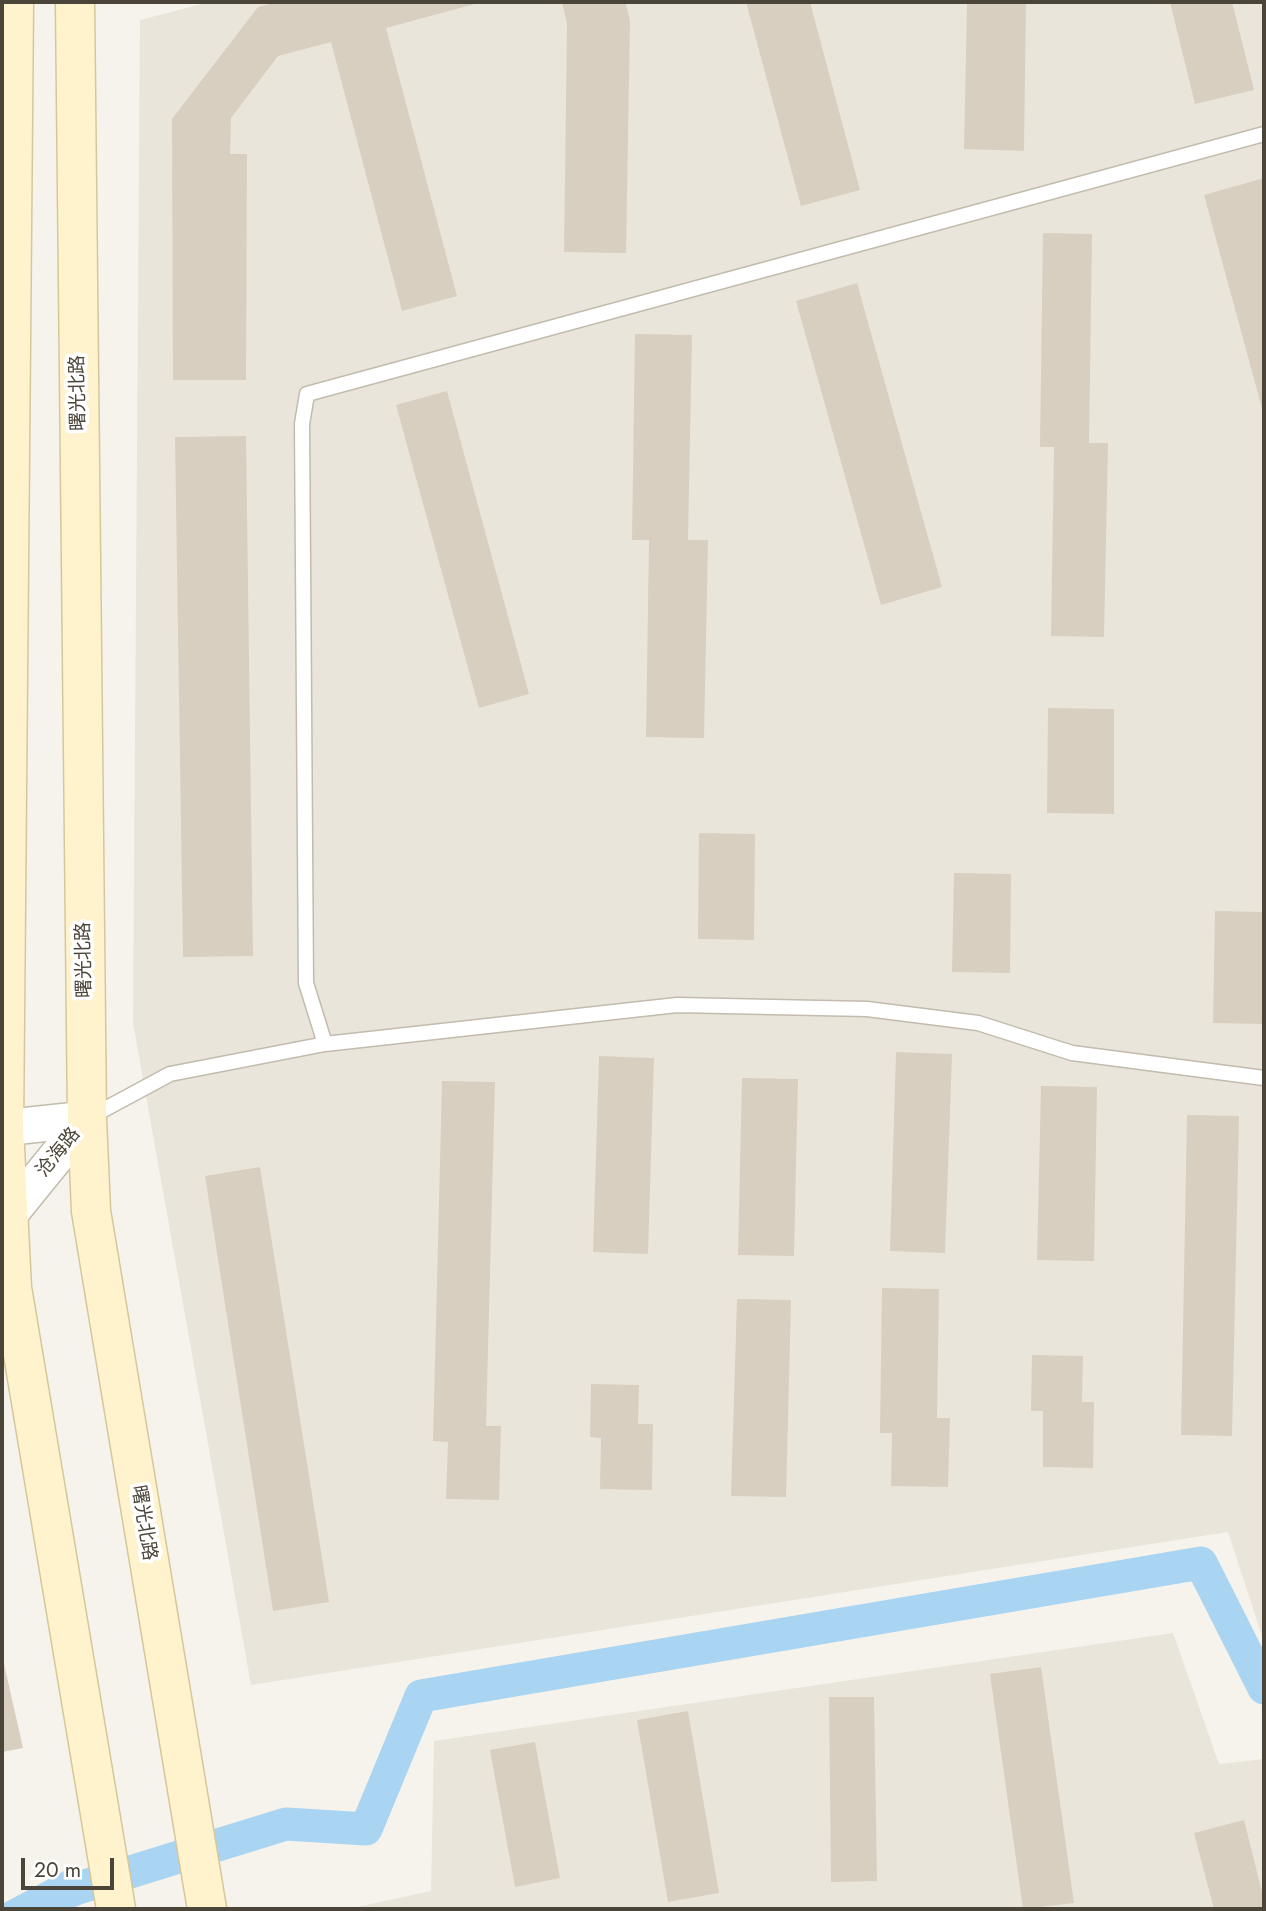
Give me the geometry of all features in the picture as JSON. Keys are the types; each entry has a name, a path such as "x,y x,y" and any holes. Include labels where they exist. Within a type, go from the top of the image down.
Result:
{"main road":[{"path":"14,2 3,1128 5,1216 12,1288 116,1909"},
{"name":"曙光北路","path":"75,2 87,1119 91,1211 207,1909"}],"street":[{"name":"沧海路","path":"3,1128 87,1119"},
{"name":"沧海路","path":"5,1216 87,1119"}],"lane":[{"path":"325,1044 306,983 303,424 307,394 1264,134"},
{"path":"87,1119 170,1074 325,1044 677,1005 867,1009 978,1023 1072,1053 1264,1078"}],"shaded area":[{"path":"209,2 1264,2 1264,1642 1228,1532 251,1685 133,1023 140,20"},
{"path":"1173,1633 1219,1764 1264,1759 1264,1909 348,1909 431,1891 434,1741"}],"water":[{"path":"64,1871 72,1906 66,1909 2,1909 2,1904"}],"building":[{"path":"279,2 482,2 386,28 457,296 402,311 331,42 278,56 231,118 230,154 247,154 246,380 173,380 172,119 258,7"},
{"path":"562,2 625,2 630,20 626,253 564,252 567,23"},
{"path":"746,2 810,2 860,190 801,206"},
{"path":"967,2 1026,2 1024,151 964,149"},
{"path":"1170,2 1232,2 1254,90 1195,104"},
{"path":"1264,178 1264,412 1263,412 1204,195"},
{"path":"1043,233 1092,234 1089,443 1108,443 1104,637 1051,636 1054,447 1040,447"},
{"path":"857,283 942,587 881,605 796,301"},
{"path":"635,334 692,335 688,540 708,540 704,738 646,737 649,540 632,540"},
{"path":"447,391 529,694 479,708 396,405"},
{"path":"246,436 253,956 183,957 175,437"},
{"path":"1048,708 1114,709 1114,814 1047,813"},
{"path":"699,833 755,834 754,940 698,939"},
{"path":"954,873 1011,874 1010,973 952,972"},
{"path":"1215,911 1264,912 1264,1024 1213,1023"},
{"path":"896,1052 952,1054 945,1253 890,1251"},
{"path":"599,1056 654,1058 648,1254 593,1252"},
{"path":"742,1078 798,1079 794,1256 738,1255"},
{"path":"442,1081 495,1082 486,1426 501,1426 499,1500 446,1499 448,1442 433,1441"},
{"path":"1041,1086 1097,1087 1094,1261 1037,1260"},
{"path":"1187,1115 1239,1116 1232,1436 1181,1435"},
{"path":"260,1167 329,1602 273,1611 205,1176"},
{"path":"882,1288 939,1289 937,1418 950,1418 948,1487 891,1486 892,1433 880,1433"},
{"path":"737,1299 791,1300 786,1497 731,1496"},
{"path":"1032,1355 1083,1356 1082,1402 1094,1402 1093,1468 1043,1467 1043,1411 1031,1411"},
{"path":"591,1384 639,1385 638,1424 653,1424 652,1490 600,1489 601,1438 590,1437"},
{"path":"2,1655 23,1748 2,1752"},
{"path":"1041,1667 1074,1903 1023,1909 990,1674"},
{"path":"829,1697 874,1697 877,1881 831,1882"},
{"path":"688,1711 719,1893 668,1902 637,1720"},
{"path":"535,1742 560,1878 515,1887 490,1750"},
{"path":"1244,1820 1264,1909 1214,1909 1194,1833"}],"waterway":[{"path":"29,1909 75,1889 286,1824 366,1829 421,1696 1201,1563 1264,1688"}]}
